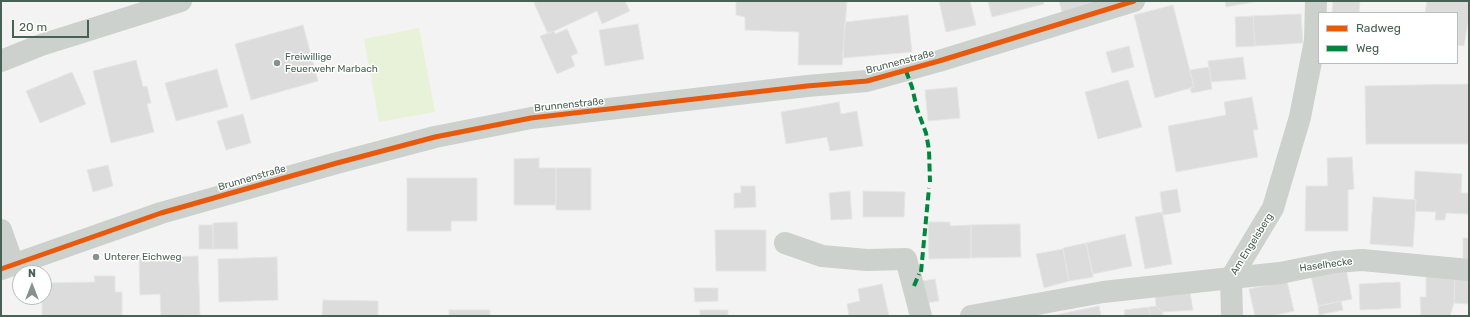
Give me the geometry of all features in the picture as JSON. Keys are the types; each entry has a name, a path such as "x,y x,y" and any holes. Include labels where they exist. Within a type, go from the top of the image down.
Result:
{"street":[{"path":"1,61 41,45 181,1"},
{"name":"Brunnenstraße","path":"7,267 161,213 435,137 531,118 807,86 867,81 940,61 1134,1"},
{"name":"Am Engelsberg","path":"971,316 1103,292 1231,278 1274,208 1286,161 1300,117 1314,41 1316,1"},
{"path":"1,230 7,267"},
{"path":"785,243 822,256 867,260 906,259 921,316"},
{"name":"Haselhecke","path":"1231,278 1280,273 1335,262 1362,260 1469,270"},
{"path":"1231,278 1232,316"}],"green space":[{"path":"419,28 435,112 379,122 364,39"}],"building":[{"path":"539,1 625,1 630,11 602,24 597,11 548,34 534,3"},
{"path":"736,1 847,1 842,65 798,65 799,32 745,30 745,17 736,15"},
{"path":"939,1 970,1 976,25 946,32"},
{"path":"988,1 1043,1 1044,4 992,17"},
{"path":"1059,1 1092,1 1093,7 1063,15"},
{"path":"1225,1 1259,1 1226,7"},
{"path":"1333,1 1360,1 1359,12 1332,12"},
{"path":"1427,1 1469,1 1469,16 1464,46 1458,45 1458,12 1425,12"},
{"path":"1173,5 1194,87 1155,98 1134,15"},
{"path":"1301,14 1303,43 1255,46 1253,16"},
{"path":"908,15 912,52 843,58 845,22"},
{"path":"1253,16 1255,46 1236,47 1235,17"},
{"path":"638,24 644,59 605,66 599,30"},
{"name":"Freiwillige Feuerwehr Marbach","path":"303,25 318,81 251,100 235,44"},
{"path":"567,29 578,53 571,56 575,66 557,74 540,36 554,31 555,34"},
{"path":"1129,46 1134,67 1112,73 1106,52"},
{"path":"1243,57 1246,79 1211,82 1208,61"},
{"path":"136,60 143,87 147,86 151,103 147,104 154,132 111,143 93,71"},
{"path":"1209,67 1212,89 1192,93 1190,89 1194,87 1190,70"},
{"path":"217,69 228,107 176,121 165,83"},
{"path":"72,72 86,104 40,123 26,91"},
{"path":"1128,80 1142,127 1098,139 1085,92"},
{"path":"1469,84 1469,144 1366,144 1365,86"},
{"path":"957,87 960,118 928,121 925,90"},
{"path":"1252,97 1258,130 1253,130 1258,157 1176,172 1168,126 1226,115 1224,102"},
{"path":"839,102 841,114 857,111 863,146 830,151 827,137 786,144 781,112"},
{"path":"243,114 251,143 226,150 217,121"},
{"path":"1352,157 1354,189 1348,190 1348,231 1305,231 1306,186 1328,186 1327,158"},
{"path":"539,158 539,168 556,168 556,205 514,205 514,159"},
{"path":"108,165 113,186 93,192 87,170"},
{"path":"556,168 591,168 591,210 556,210"},
{"path":"1415,171 1462,174 1461,193 1469,193 1469,214 1446,213 1445,220 1435,220 1436,212 1415,211"},
{"path":"407,178 477,178 477,221 451,221 451,231 407,231"},
{"path":"741,186 755,186 756,207 734,208 734,193 741,193"},
{"path":"1177,189 1181,212 1163,215 1160,192"},
{"path":"850,191 852,219 831,220 829,193"},
{"path":"863,191 905,192 904,217 863,217"},
{"path":"1373,197 1416,200 1413,247 1370,244"},
{"path":"1162,212 1172,264 1145,269 1135,217"},
{"path":"237,222 238,249 213,249 213,223"},
{"path":"928,222 950,222 950,226 971,225 971,258 929,259"},
{"path":"1020,224 1021,257 971,258 971,225"},
{"path":"199,225 213,225 213,249 199,249"},
{"path":"715,230 766,230 766,271 716,271"},
{"path":"1125,234 1132,266 1093,274 1086,243"},
{"path":"1463,238 1469,238 1469,261 1463,261"},
{"path":"1086,243 1093,277 1069,281 1063,248"},
{"path":"1063,249 1069,281 1044,288 1036,254"},
{"path":"198,256 200,315 161,316 160,294 140,295 139,258"},
{"path":"277,257 278,300 219,302 218,259"},
{"path":"1346,269 1352,299 1318,306 1311,276"},
{"path":"94,276 115,276 115,292 122,292 122,316 42,316 42,305 52,305 52,283 95,282"},
{"path":"1426,276 1455,277 1454,303 1450,316 1421,316 1420,297 1426,297"},
{"path":"1455,277 1469,277 1469,304 1454,303"},
{"path":"935,279 939,301 926,303 922,281"},
{"path":"1287,281 1294,311 1271,316 1255,316 1249,289"},
{"path":"1400,282 1401,308 1360,310 1359,284"},
{"path":"882,284 889,316 849,316 847,304 860,301 858,289"},
{"path":"1189,287 1193,310 1162,312 1156,306 1155,291"},
{"path":"694,288 718,288 718,301 695,302"},
{"path":"323,300 378,301 378,316 322,316"},
{"path":"1341,301 1343,310 1319,315 1318,306"},
{"path":"1099,306 1101,316 1050,316"},
{"path":"1156,306 1162,312 1163,316 1150,316 1149,307"},
{"path":"1149,307 1150,316 1125,316 1124,310"},
{"path":"449,310 490,310 490,316 449,316"},
{"path":"700,310 728,310 728,316 700,316"}],"marked path":[{"path":"906,71 926,133 929,150 930,182"},
{"path":"921,272 929,188"},
{"path":"914,286 919,274"}],"cycle path":[{"path":"1,269 161,213 435,137 531,118 807,86 867,81 939,61 1134,1"}],"place":[{"name":"Freiwillige Feuerwehr Marbach","path":"277,63"},
{"name":"Unterer Eichweg","path":"96,257"}]}
